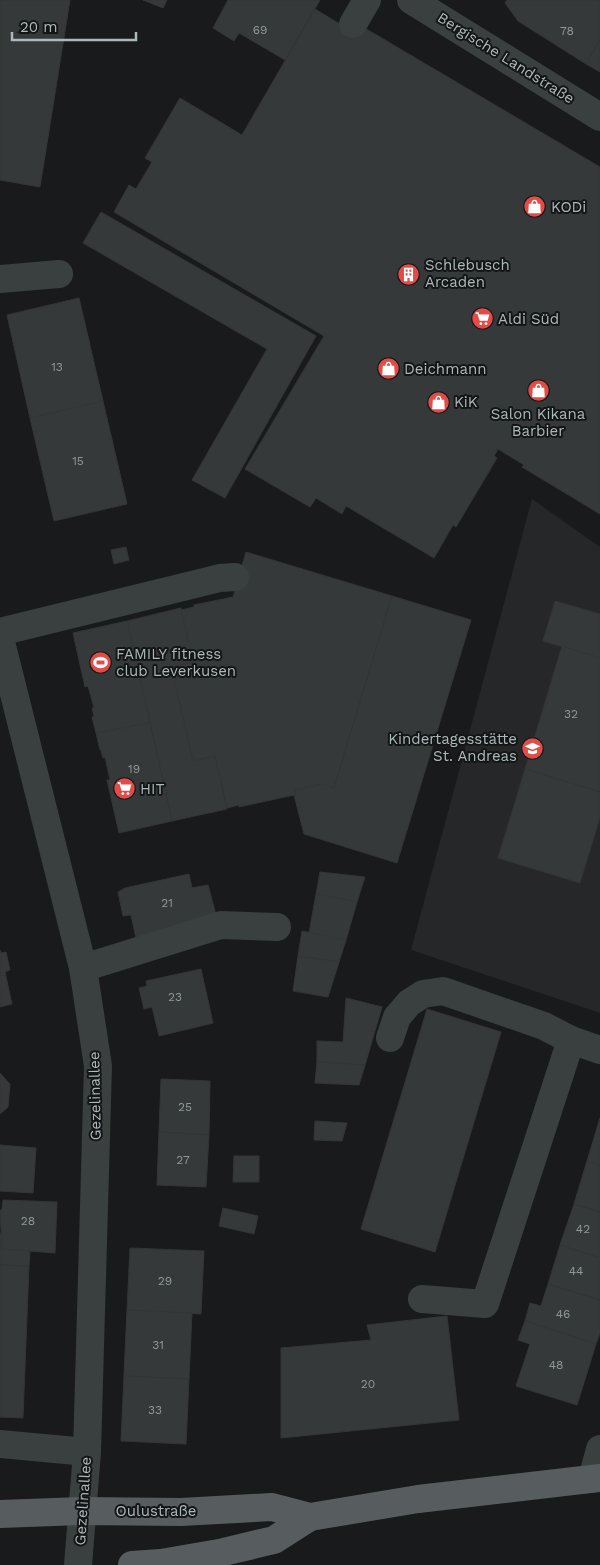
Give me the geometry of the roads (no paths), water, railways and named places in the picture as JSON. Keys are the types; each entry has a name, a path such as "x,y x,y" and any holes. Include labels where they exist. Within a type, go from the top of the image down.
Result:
{"main road":[{"name":"Oulustraße","path":"132,1565 161,1563 219,1553 274,1540 310,1517 418,1499 596,1478"},
{"name":"Oulustraße","path":"0,1514 81,1511 181,1512 272,1507 310,1517"}],"street":[{"path":"353,24 367,0"},
{"name":"Bergische Landstraße","path":"411,0 600,117"},
{"path":"0,279 59,274"},
{"path":"0,632 220,578 235,577"},
{"name":"Gezelinallee","path":"0,638 83,968 98,1066 87,1452 78,1565"},
{"path":"83,968 221,925 278,927"},
{"path":"390,1038 397,1017 409,1003 423,994 443,990 544,1026 571,1040 600,1050"},
{"path":"422,1298 485,1304 571,1040"},
{"path":"0,1444 87,1452"},
{"path":"596,1478 600,1449"}],"place":[{"name":"KODi","path":"535,207"},
{"name":"Schlebusch Arcaden","path":"409,274"},
{"name":"Aldi Süd","path":"482,319"},
{"name":"Deichmann","path":"388,369"},
{"name":"Salon Kikana Barbier","path":"538,391"},
{"name":"KiK","path":"438,402"},
{"name":"FAMILY fitness club Leverkusen","path":"100,663"},
{"name":"Kindertagesstätte St. Andreas","path":"533,748"},
{"name":"HIT","path":"124,789"}]}
